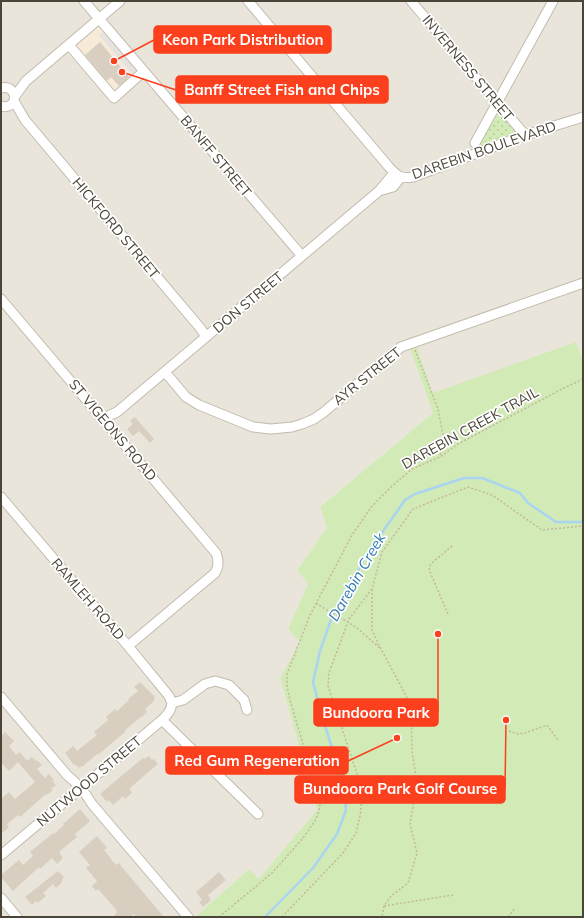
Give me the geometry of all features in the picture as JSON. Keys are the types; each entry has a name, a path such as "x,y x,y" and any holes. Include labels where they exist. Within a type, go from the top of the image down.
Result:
{"street":[{"name":"BANFF STREET","path":"84,1 302,256"},
{"path":"6,95 26,81 120,1"},
{"name":"DAREBIN BOULEVARD","path":"248,1 398,175 413,177 525,135 583,117"},
{"name":"INVERNESS STREET","path":"411,1 525,135"},
{"path":"475,143 554,1"},
{"path":"69,45 114,98 144,71"},
{"name":"HICKFORD STREET","path":"6,95 25,120 201,329 206,337"},
{"name":"DON STREET","path":"106,422 113,419 117,412 379,191 393,187 398,175"},
{"name":"AYR STREET","path":"165,372 186,397 199,405 253,427 271,429 302,424 314,419 324,412 401,348 583,283"},
{"name":"ST VIGEONS ROAD","path":"1,299 216,553 218,558 219,564 215,573 128,646"},
{"name":"RAMLEH ROAD","path":"1,497 128,646 169,696 172,703"},
{"path":"172,703 183,700 205,684 215,681 229,685 244,700 247,710"},
{"path":"1,697 67,775 72,786 79,790 82,797 92,804 188,917"},
{"name":"NUTWOOD STREET","path":"1,855 162,720 171,709 172,703"},
{"path":"162,720 258,814"},
{"path":"1,898 17,917"}],"path":[{"path":"412,343 438,409 443,436 440,457"},
{"name":"DAREBIN CREEK TRAIL","path":"219,917 272,873 303,838 315,821 320,804 290,700 287,686 287,674 310,615 352,535 372,506 412,469 440,457 458,444 562,388 583,379"},
{"path":"382,917 384,906 391,896 408,883 418,852 410,824 416,777 412,750 411,705 372,630 372,589 382,552 413,509 468,487 492,495 542,530 583,526"},
{"path":"448,614 430,572 429,566 452,546"},
{"path":"282,917 343,853 356,833 363,792 328,686 329,673 349,619 372,589"},
{"path":"316,603 358,629 382,651"},
{"path":"509,731 518,734 525,733 547,724 558,740"},
{"path":"384,906 453,895"},
{"path":"508,917 515,908"}],"shaded area":[{"path":"1,1 583,1 583,360 576,342 433,413 320,507 327,528 297,570 308,584 288,629 300,642 280,678 317,810 259,880 249,869 195,917 1,917"},
{"path":"99,24 141,74 114,97 72,48"},
{"path":"105,31 137,70 132,74 99,35"}],"green space":[{"path":"499,112 518,135 476,150"},
{"path":"576,342 583,360 583,917 195,917 249,869 259,879 317,810 280,678 300,642 288,629 308,584 297,570 327,528 320,507 433,413 410,348 416,345 433,393"}],"building":[{"path":"100,42 129,77 119,86 111,77 107,81 85,55"},
{"path":"135,417 154,439 150,443 139,431 133,436 127,429 133,424 130,421"},
{"path":"140,682 155,697 155,700 145,709 147,712 82,767 81,766 79,768 75,764 74,765 65,753 73,746 77,751 97,735 94,732 108,720 106,717 115,709 117,711 138,691 134,687"},
{"path":"5,732 14,741 9,746 16,755 20,752 27,761 32,757 36,761 37,760 42,765 37,769 45,778 49,774 54,780 52,781 56,785 51,789 53,790 47,795 46,794 20,817 18,815 7,824 9,827 1,834 1,799 9,792 15,799 35,782 18,762 9,771 1,762 1,736"},
{"path":"149,756 158,764 131,787 130,790 132,793 125,799 123,796 113,805 109,800 107,802 100,794 143,758 144,759"},
{"path":"80,809 90,821 75,834 77,837 59,852 63,858 57,864 52,858 40,869 39,867 13,891 1,875 19,860 23,865 33,856 30,852 53,833 54,834"},
{"path":"97,836 107,848 104,850 116,865 119,863 164,917 136,917 134,914 130,917 112,917 117,913 117,911 98,889 96,891 92,886 97,881 86,868 90,865 79,852"},
{"path":"58,871 64,877 61,882 62,883 56,888 53,884 43,893 46,896 38,903 36,901 32,905 25,897"},
{"path":"219,872 226,880 208,895 211,900 203,907 199,902 202,900 196,892"}],"waterway":[{"name":"Darebin Creek","path":"265,917 313,868 337,834 346,810 343,781 323,720 313,682 320,651 333,614 365,557 405,500 415,494 464,478 482,478 520,493 528,503 556,522 581,522 583,520"}],"place":[{"name":"Keon Park Distribution","path":"114,61"},
{"name":"Banff Street Fish and Chips","path":"122,72"},
{"name":"Bundoora Park","path":"438,634"},
{"name":"Bundoora Park Golf Course","path":"506,720"},
{"name":"Red Gum Regeneration","path":"397,738"}]}
